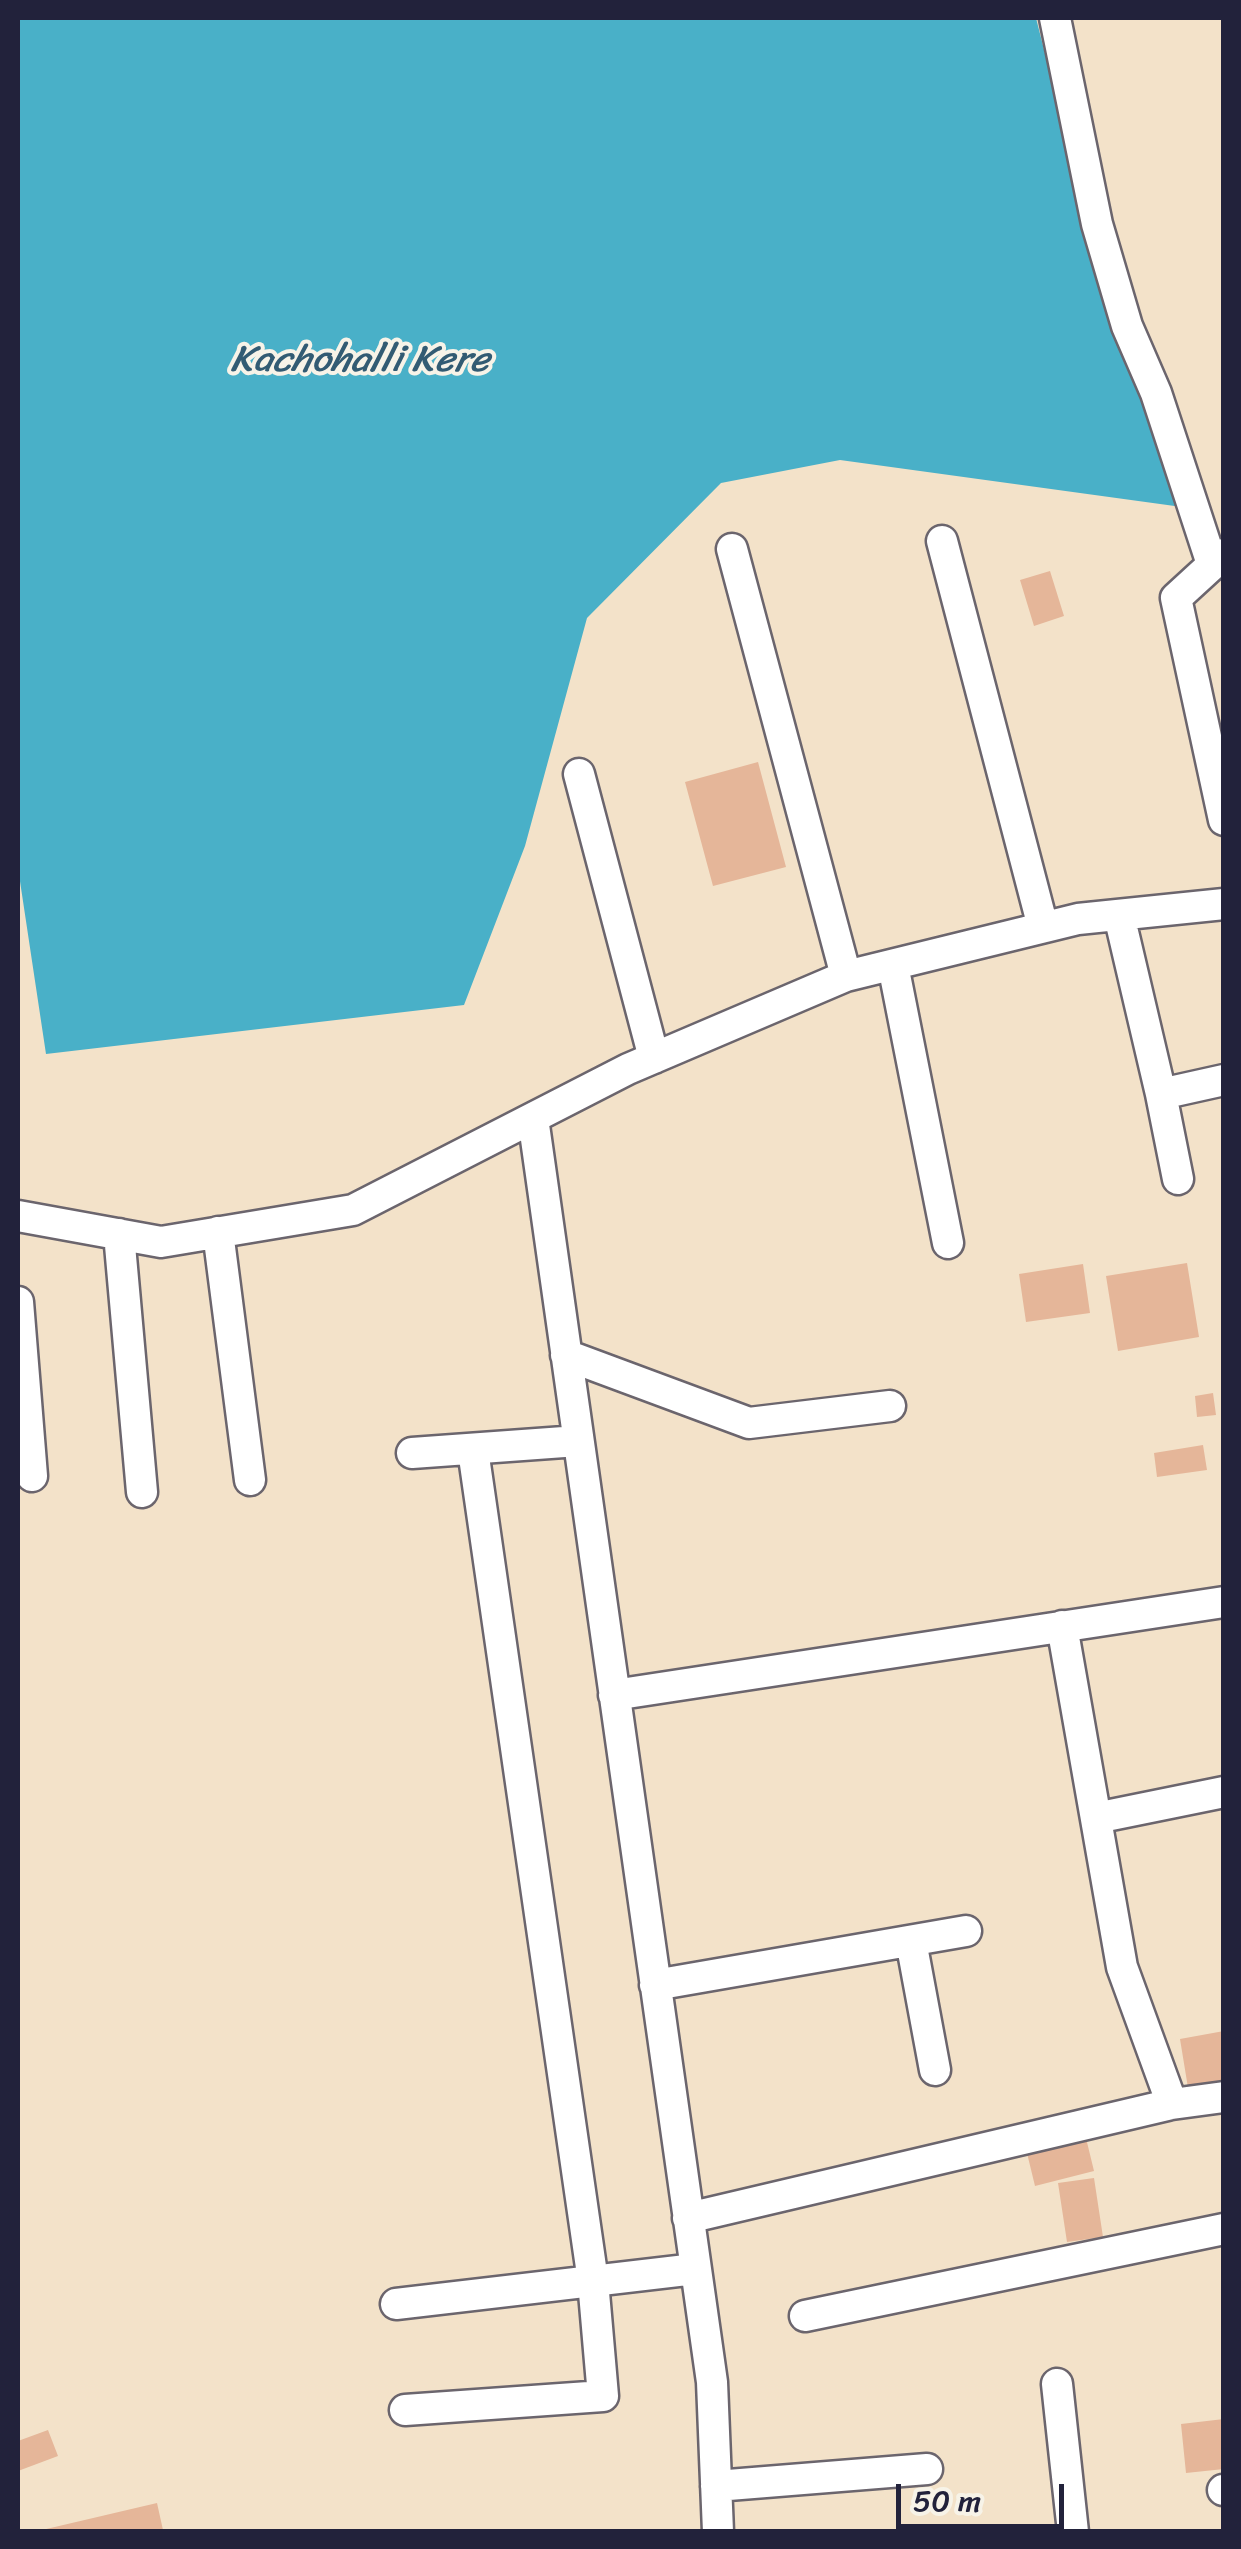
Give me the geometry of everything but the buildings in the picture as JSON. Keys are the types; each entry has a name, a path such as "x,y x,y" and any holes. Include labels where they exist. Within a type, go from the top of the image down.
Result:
{"street":[{"path":"1056,18 1097,224 1127,326 1218,559 1176,598 1209,682 1224,820"},
{"path":"942,541 1043,927"},
{"path":"732,549 846,976"},
{"path":"580,774 654,1058"},
{"path":"18,1216 161,1242 353,1210 654,1058 846,976 1078,918 1224,904"},
{"path":"1120,915 1178,1178"},
{"path":"893,964 948,1242"},
{"path":"1161,1094 1224,1080"},
{"path":"533,1118 712,2382 718,2532"},
{"path":"218,1232 250,1480"},
{"path":"119,1234 142,1492"},
{"path":"18,1302 32,1476"},
{"path":"566,1355 748,1423 890,1406"},
{"path":"412,1453 578,1441"},
{"path":"405,2410 603,2396 593,2281 474,1450"},
{"path":"614,1694 1224,1602"},
{"path":"1062,1626 1122,1967 1172,2104"},
{"path":"1096,1818 1224,1792"},
{"path":"655,1984 966,1931"},
{"path":"911,1940 935,2070"},
{"path":"688,2218 1172,2104 1224,2097"},
{"path":"805,2316 1224,2229"},
{"path":"396,2304 695,2268"},
{"path":"1057,2384 1073,2532"},
{"path":"716,2486 927,2468"}],"water":[{"name":"Kachohalli Kere","path":"18,18 1036,18 1116,334 1211,511 840,460 721,483 587,618 525,846 464,1005 46,1054 18,868"}]}
